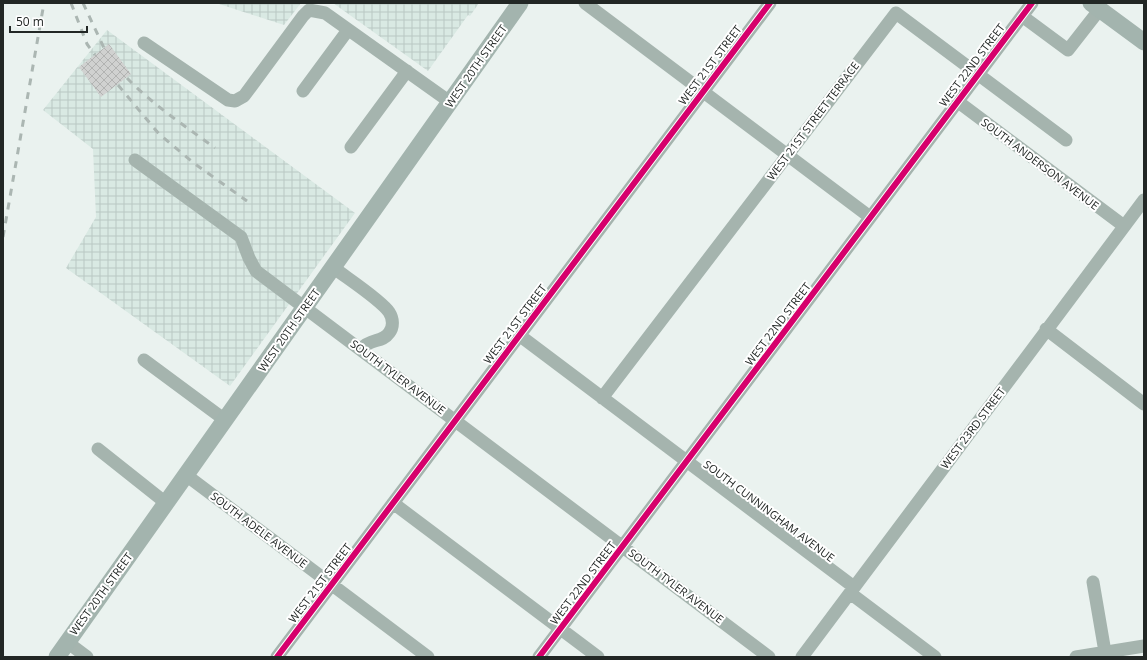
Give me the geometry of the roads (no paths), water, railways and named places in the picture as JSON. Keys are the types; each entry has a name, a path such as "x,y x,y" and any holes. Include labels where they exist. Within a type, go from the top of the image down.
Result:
{"main road":[{"name":"WEST 20TH STREET","path":"56,657 334,268 517,4"},
{"path":"1096,6 1144,42"}],"street":[{"path":"584,3 870,217"},
{"name":"WEST 21ST STREET","path":"277,657 770,3"},
{"path":"1027,7 1068,50 1096,6"},
{"name":"WEST 22ND STREET","path":"539,657 687,462 1027,7"},
{"path":"144,43 228,100 232,101 244,96 309,10 325,13 450,102"},
{"name":"WEST 21ST STREET TERRACE","path":"602,398 786,155 896,13 1066,140"},
{"path":"303,91 348,30"},
{"path":"351,147 407,71"},
{"name":"SOUTH ANDERSON AVENUE","path":"957,101 1124,226"},
{"name":"SOUTH TYLER AVENUE","path":"135,160 241,237 248,258 256,271 623,545 769,657"},
{"name":"WEST 23RD STREET","path":"802,657 1144,200"},
{"path":"334,268 382,305 392,317 392,326 388,335 379,340 369,342 361,349"},
{"path":"1046,330 1144,404"},
{"name":"SOUTH CUNNINGHAM AVENUE","path":"519,335 687,462 852,590 935,657"},
{"path":"144,360 225,420"},
{"path":"98,449 166,503"},
{"name":"SOUTH ADELE AVENUE","path":"186,475 428,657"},
{"path":"393,503 598,657"},
{"path":"1092,582 1105,652"},
{"path":"67,642 87,657"},
{"path":"1076,657 1144,646"}],"railway":[{"path":"3,237 44,3"},
{"path":"71,3 87,44 95,55"},
{"path":"83,3 104,48"},
{"path":"127,78 158,106 215,148"},
{"path":"118,85 159,134 195,164 247,201"}]}
